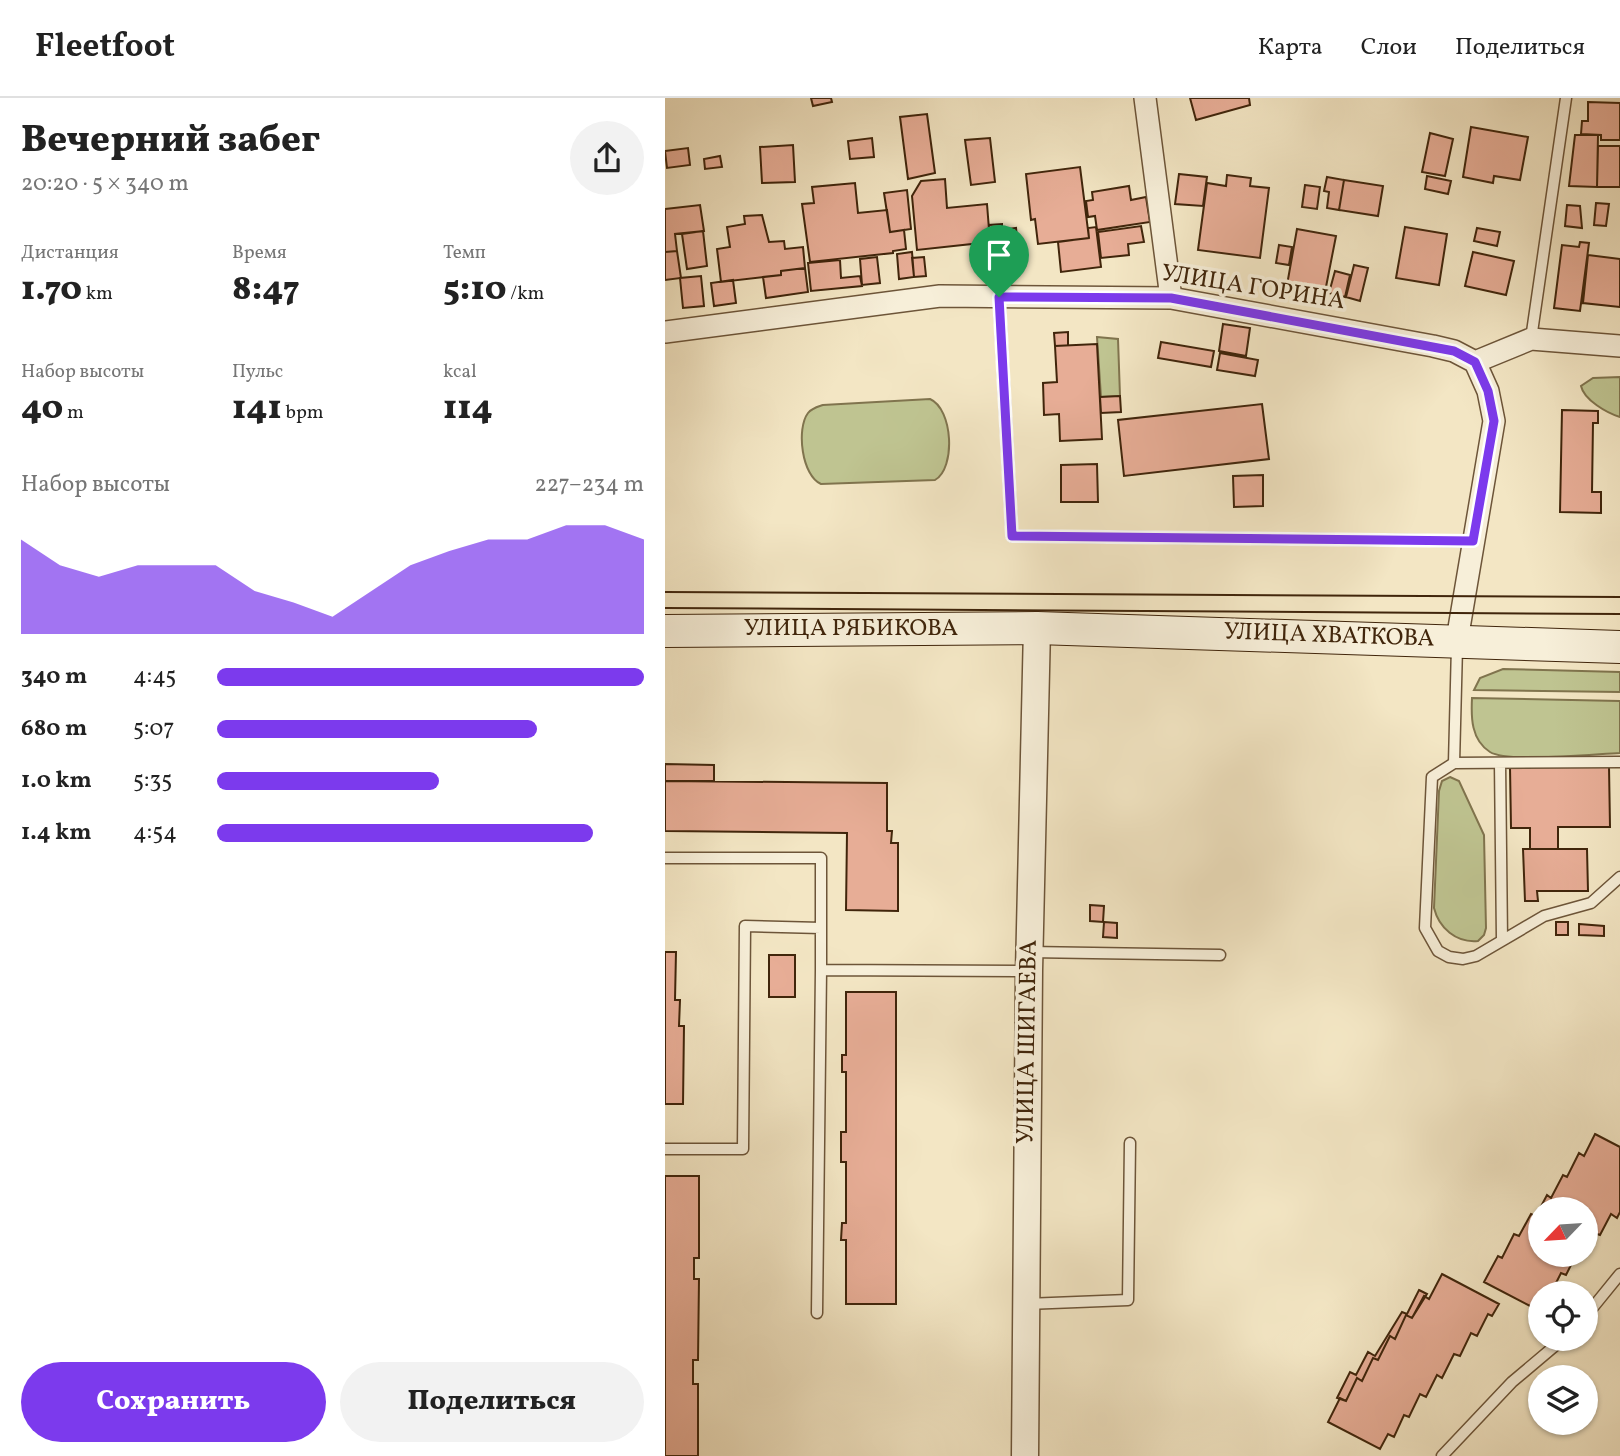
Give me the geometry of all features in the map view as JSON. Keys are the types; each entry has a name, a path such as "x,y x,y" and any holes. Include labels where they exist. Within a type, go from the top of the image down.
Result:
{"main road":[{"name":"УЛИЦА ХВАТКОВА","path":"1037,628 1620,647"},
{"name":"УЛИЦА РЯБИКОВА","path":"665,631 1037,628"}],"street":[{"path":"1145,98 1171,298"},
{"name":"УЛИЦА ГОРИНА","path":"665,332 940,296 1171,298 1433,346 1454,351 1475,362"},
{"path":"1457,640 1494,421 1488,391 1475,362 1531,340 1620,346"},
{"name":"УЛИЦА ШИГАЕВА","path":"1025,1456 1029,961 1037,628"}],"lane":[{"path":"1531,340 1566,98"},
{"path":"999,297 1012,536 1473,541"},
{"path":"1454,763 1457,640"},
{"path":"1500,762 1502,940"},
{"path":"1620,762 1454,763 1432,777 1425,928 1438,951 1449,957 1463,959 1476,956 1544,916 1591,903 1620,877"},
{"path":"665,858 821,858 817,1313"},
{"path":"665,1149 743,1149 745,926 821,928"},
{"path":"821,970 1220,955"},
{"path":"1026,1304 1128,1300 1130,1143"},
{"path":"1598,1301 1620,1274"},
{"path":"1442,1456 1512,1382 1549,1351"}],"green space":[{"path":"1097,337 1118,339 1120,396 1101,397"},
{"path":"1620,377 1620,417 1591,401 1581,386 1593,378"},
{"path":"930,399 938,405 943,414 949,439 946,464 935,480 821,484 809,472 803,452 802,430 804,420 813,409 823,405"},
{"path":"1503,669 1620,672 1620,692 1474,690 1480,678"},
{"path":"1472,698 1620,701 1620,753 1514,757 1490,752 1476,735 1472,720"},
{"path":"1450,777 1459,781 1484,835 1486,928 1478,941 1463,940 1450,933 1440,922 1434,908 1439,791 1442,781"}],"building":[{"path":"811,98 831,98 832,102 813,106"},
{"path":"1190,98 1249,98 1250,105 1196,120"},
{"path":"1588,102 1620,103 1620,140 1601,140 1601,135 1581,134 1582,121 1588,121"},
{"path":"927,114 935,173 908,179 900,117"},
{"path":"1471,127 1528,137 1520,180 1494,176 1493,183 1463,177"},
{"path":"1430,133 1453,139 1445,176 1422,172"},
{"path":"1575,135 1598,135 1597,187 1569,186"},
{"path":"872,138 874,157 850,159 848,141"},
{"path":"990,138 995,182 971,185 965,140"},
{"path":"793,145 795,182 762,183 760,147"},
{"path":"1598,146 1620,146 1620,187 1597,187"},
{"path":"688,148 690,165 667,168 665,151"},
{"path":"720,156 722,167 705,169 704,159"},
{"path":"1080,167 1089,238 1038,244 1035,219 1031,220 1026,174"},
{"path":"1179,174 1207,177 1203,206 1175,204"},
{"path":"1227,175 1251,178 1250,186 1269,188 1260,258 1198,250 1207,183 1226,186"},
{"path":"1427,176 1451,181 1448,194 1425,189"},
{"path":"1327,177 1344,180 1339,210 1327,208 1329,192 1324,191"},
{"path":"945,179 947,208 987,204 990,242 917,250 912,196 921,181"},
{"path":"1344,180 1383,186 1378,216 1339,210"},
{"path":"855,183 858,213 887,210 890,232 904,230 906,249 893,253 810,262 802,204 814,203 812,187"},
{"path":"1305,185 1320,187 1317,209 1302,207"},
{"path":"1129,186 1131,200 1146,197 1150,222 1097,230 1095,216 1088,217 1086,201 1093,200 1092,192"},
{"path":"907,190 911,229 890,232 884,193"},
{"path":"1596,203 1609,204 1606,226 1594,225"},
{"path":"700,205 704,231 675,234 677,251 665,252 665,209"},
{"path":"1567,205 1580,206 1582,228 1565,226"},
{"path":"762,215 769,242 784,241 785,249 803,247 805,268 781,271 781,275 721,282 717,249 730,247 727,227 745,224 744,216"},
{"path":"1002,224 1002,230 1016,228 1020,267 984,270 983,256 978,256 976,243 990,242 989,225"},
{"path":"1141,226 1144,242 1128,244 1129,255 1101,258 1098,232"},
{"path":"1096,227 1101,267 1061,272 1058,242 1089,238 1088,228"},
{"path":"1405,227 1447,234 1439,285 1396,278"},
{"path":"1477,228 1500,232 1497,246 1474,241"},
{"path":"1297,229 1336,236 1325,292 1287,285"},
{"path":"703,231 707,266 687,269 682,234"},
{"path":"1580,242 1589,243 1580,311 1554,308 1562,245 1579,247"},
{"path":"1279,245 1292,247 1289,265 1276,263"},
{"path":"677,251 681,278 665,280 665,252"},
{"path":"912,252 914,277 899,279 897,254"},
{"path":"1473,252 1514,261 1506,295 1465,286"},
{"path":"1588,255 1620,259 1620,307 1583,303"},
{"path":"877,257 880,283 862,285 860,259"},
{"path":"924,257 926,276 914,277 912,258"},
{"path":"840,260 841,278 860,276 862,286 811,291 808,263"},
{"path":"1354,265 1368,268 1360,301 1346,297"},
{"path":"805,268 808,292 766,298 763,277"},
{"path":"1335,271 1350,275 1345,297 1329,293"},
{"path":"701,276 704,306 683,308 680,278"},
{"path":"733,280 736,303 714,306 711,283"},
{"path":"1223,324 1250,328 1246,356 1219,351"},
{"path":"1068,332 1068,346 1055,346 1054,333"},
{"path":"1161,342 1214,351 1211,367 1158,358"},
{"path":"1097,344 1102,439 1060,441 1059,414 1044,415 1043,383 1057,382 1055,346"},
{"path":"1220,353 1258,360 1255,376 1217,370"},
{"path":"1120,396 1121,412 1101,413 1100,397"},
{"path":"1262,404 1269,459 1124,476 1118,420"},
{"path":"1562,410 1598,411 1598,423 1593,423 1592,492 1601,492 1601,513 1560,512"},
{"path":"1097,464 1098,502 1061,502 1061,465"},
{"path":"1263,475 1263,506 1234,507 1233,476"},
{"path":"665,764 714,765 714,781 665,781"},
{"path":"1609,766 1610,827 1558,827 1558,849 1530,849 1530,828 1511,828 1510,767"},
{"path":"665,781 887,783 887,831 892,831 891,843 898,843 898,911 846,910 847,833 665,831"},
{"path":"1523,849 1587,849 1588,891 1537,891 1538,901 1525,901"},
{"path":"1090,905 1104,906 1103,922 1090,921"},
{"path":"1104,922 1117,923 1117,938 1103,937"},
{"path":"1556,922 1568,922 1568,935 1556,935"},
{"path":"1579,924 1604,926 1604,936 1579,935"},
{"path":"665,952 676,952 675,1000 680,1000 679,1026 684,1026 683,1104 665,1104"},
{"path":"769,955 795,955 795,997 769,997"},
{"path":"846,992 896,992 896,1304 846,1304 846,1240 841,1240 842,1223 846,1223 846,1162 841,1162 841,1132 846,1132 846,1072 842,1072 842,1055 846,1055"},
{"path":"1595,1134 1620,1147 1620,1212 1617,1218 1611,1214 1600,1235 1598,1197 1552,1197 1563,1175 1567,1177 1579,1153 1584,1156"},
{"path":"665,1176 699,1176 699,1258 694,1258 694,1279 699,1279 698,1360 693,1360 693,1384 698,1384 698,1456 665,1456"},
{"path":"1528,1220 1528,1267 1570,1267 1566,1275 1561,1273 1557,1281 1528,1281 1528,1305 1484,1282 1498,1256 1502,1258 1514,1234 1519,1236"},
{"path":"1442,1274 1499,1304 1492,1316 1488,1314 1477,1336 1471,1333 1460,1356 1454,1354 1442,1378 1437,1375 1426,1397 1420,1394 1409,1417 1404,1415 1394,1437 1388,1434 1380,1449 1328,1422 1340,1398 1346,1401 1357,1378 1362,1381 1373,1358 1378,1360 1390,1336 1395,1339 1406,1315 1412,1318 1424,1296 1429,1299"},
{"path":"1419,1290 1427,1294 1412,1318 1406,1315 1395,1339 1390,1336 1378,1360 1373,1358 1362,1381 1357,1378 1346,1401 1337,1398 1350,1372 1356,1375 1368,1352 1375,1356 1402,1312 1407,1314"}],"tram line":[{"path":"665,592 1620,597"},
{"path":"665,608 1620,614"}],"route":[{"path":"999,297 1171,298 1454,351 1475,362 1488,391 1494,421 1473,541 1012,536 999,297"}]}
